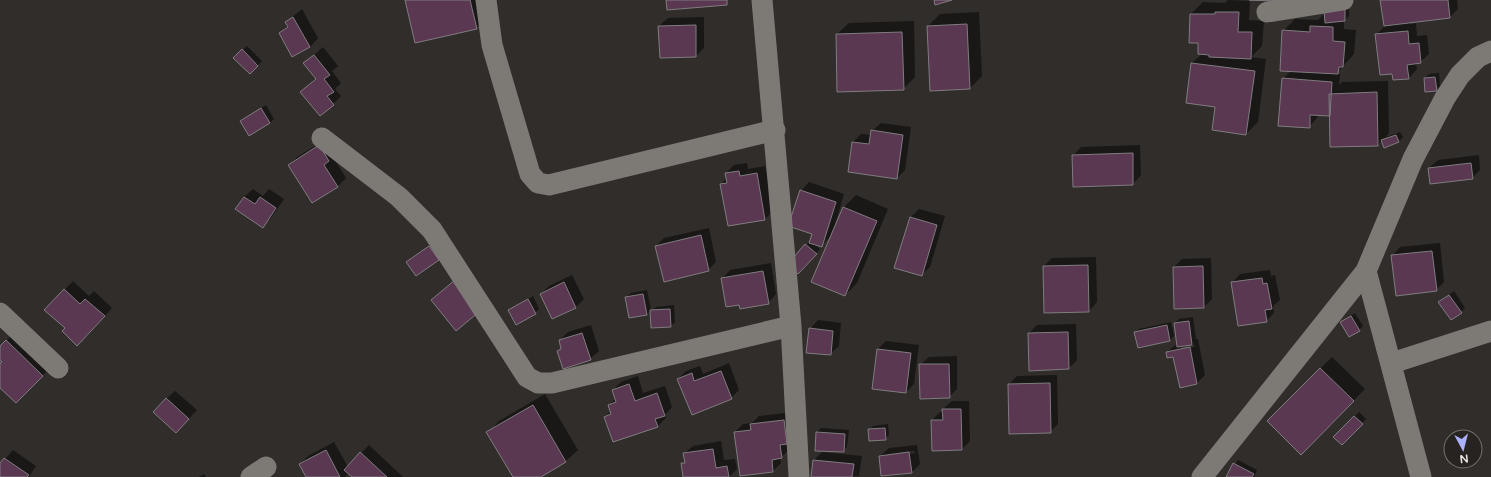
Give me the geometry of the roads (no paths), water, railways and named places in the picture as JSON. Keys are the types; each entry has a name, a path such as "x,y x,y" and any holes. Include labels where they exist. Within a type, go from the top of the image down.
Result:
{"street":[{"path":"486,0 492,45 530,174 538,183 549,184 775,130"},
{"path":"762,0 775,130 791,326 799,477"},
{"path":"1267,12 1343,0"},
{"path":"1202,477 1366,271 1413,159 1445,98 1460,75 1478,57 1491,51"},
{"path":"322,138 399,197 432,230 527,377 538,383 552,383 791,326"},
{"path":"1366,271 1421,477"},
{"path":"0,313 58,368"},
{"path":"1392,364 1491,331"}]}
